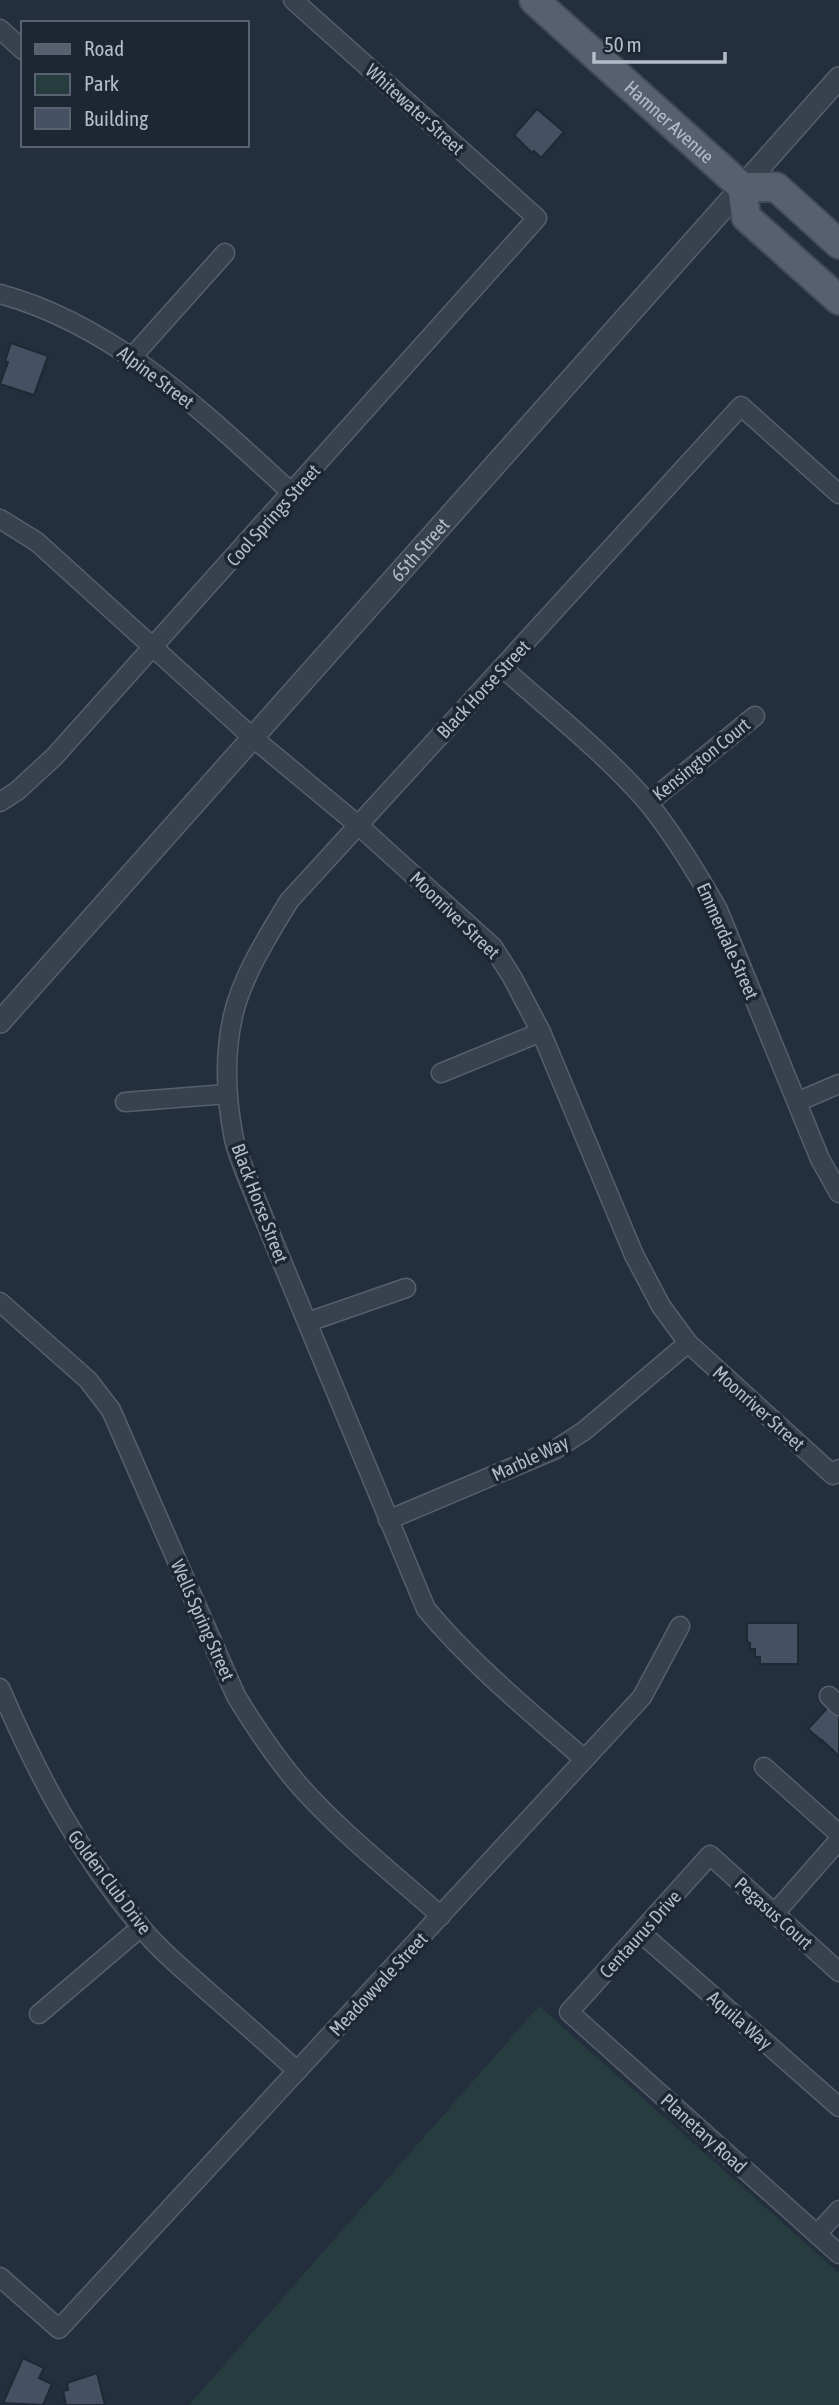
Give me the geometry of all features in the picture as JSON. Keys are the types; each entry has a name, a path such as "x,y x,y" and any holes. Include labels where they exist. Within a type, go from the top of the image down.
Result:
{"main road":[{"name":"Hamner Avenue","path":"534,0 743,187"},
{"path":"839,244 776,187 743,187 747,217 839,300"}],"street":[{"name":"Whitewater Street","path":"293,0 537,218"},
{"path":"0,29 21,48"},
{"name":"65th Street","path":"0,1022 839,78"},
{"name":"Cool Springs Street","path":"0,802 18,791 54,757 537,218"},
{"path":"132,357 225,253"},
{"name":"Alpine Street","path":"0,294 20,299 64,319 105,339 132,357 194,404 292,493"},
{"name":"Black Horse Street","path":"583,1758 481,1669 454,1643 426,1609 258,1204 235,1141 227,1094 233,1014 257,953 289,901 741,406 839,494"},
{"name":"Moonriver Street","path":"0,519 37,542 252,737 358,825 493,947 512,976 541,1032 634,1255 661,1306 688,1343 836,1472"},
{"name":"Emmerdale Street","path":"503,668 613,767 648,803 674,838 718,910 820,1159 839,1193"},
{"name":"Kensington Court","path":"648,803 755,716"},
{"path":"441,1073 541,1032"},
{"path":"797,1101 839,1083"},
{"path":"125,1102 227,1094"},
{"path":"308,1322 406,1288"},
{"name":"Wells Spring Street","path":"0,1302 89,1380 111,1410 236,1696 264,1740 298,1784 330,1818 441,1916"},
{"name":"Marble Way","path":"388,1520 556,1449 584,1431 688,1343"},
{"name":"Meadowvale Street","path":"0,2277 59,2329 642,1697 680,1626"},
{"name":"Golden Club Drive","path":"0,1688 55,1806 93,1865 141,1928 173,1960 298,2071"},
{"path":"765,1767 839,1834"},
{"path":"775,1913 839,1840"},
{"name":"Pegasus Court","path":"710,1855 839,1972"},
{"name":"Centaurus Drive","path":"569,2012 710,1855"},
{"path":"39,2014 141,1928"},
{"name":"Aquila Way","path":"641,1933 839,2107"},
{"name":"Planetary Road","path":"569,2012 839,2254"},
{"path":"817,2234 839,2210"}],"green space":[{"path":"539,2006 839,2273 839,2405 189,2405"}],"building":[{"path":"537,109 564,132 541,158 514,135"},
{"path":"11,343 48,356 34,395 0,384"},
{"path":"747,1623 798,1623 798,1664 760,1664 760,1657 755,1657 755,1649 750,1649 750,1643 747,1641"},
{"path":"829,1706 839,1715 839,1756 822,1740 820,1743 821,1740 808,1729"},
{"path":"23,2358 44,2368 39,2378 52,2384 43,2405 3,2403"},
{"path":"97,2373 105,2405 66,2405 63,2391 68,2390 67,2383"}]}
